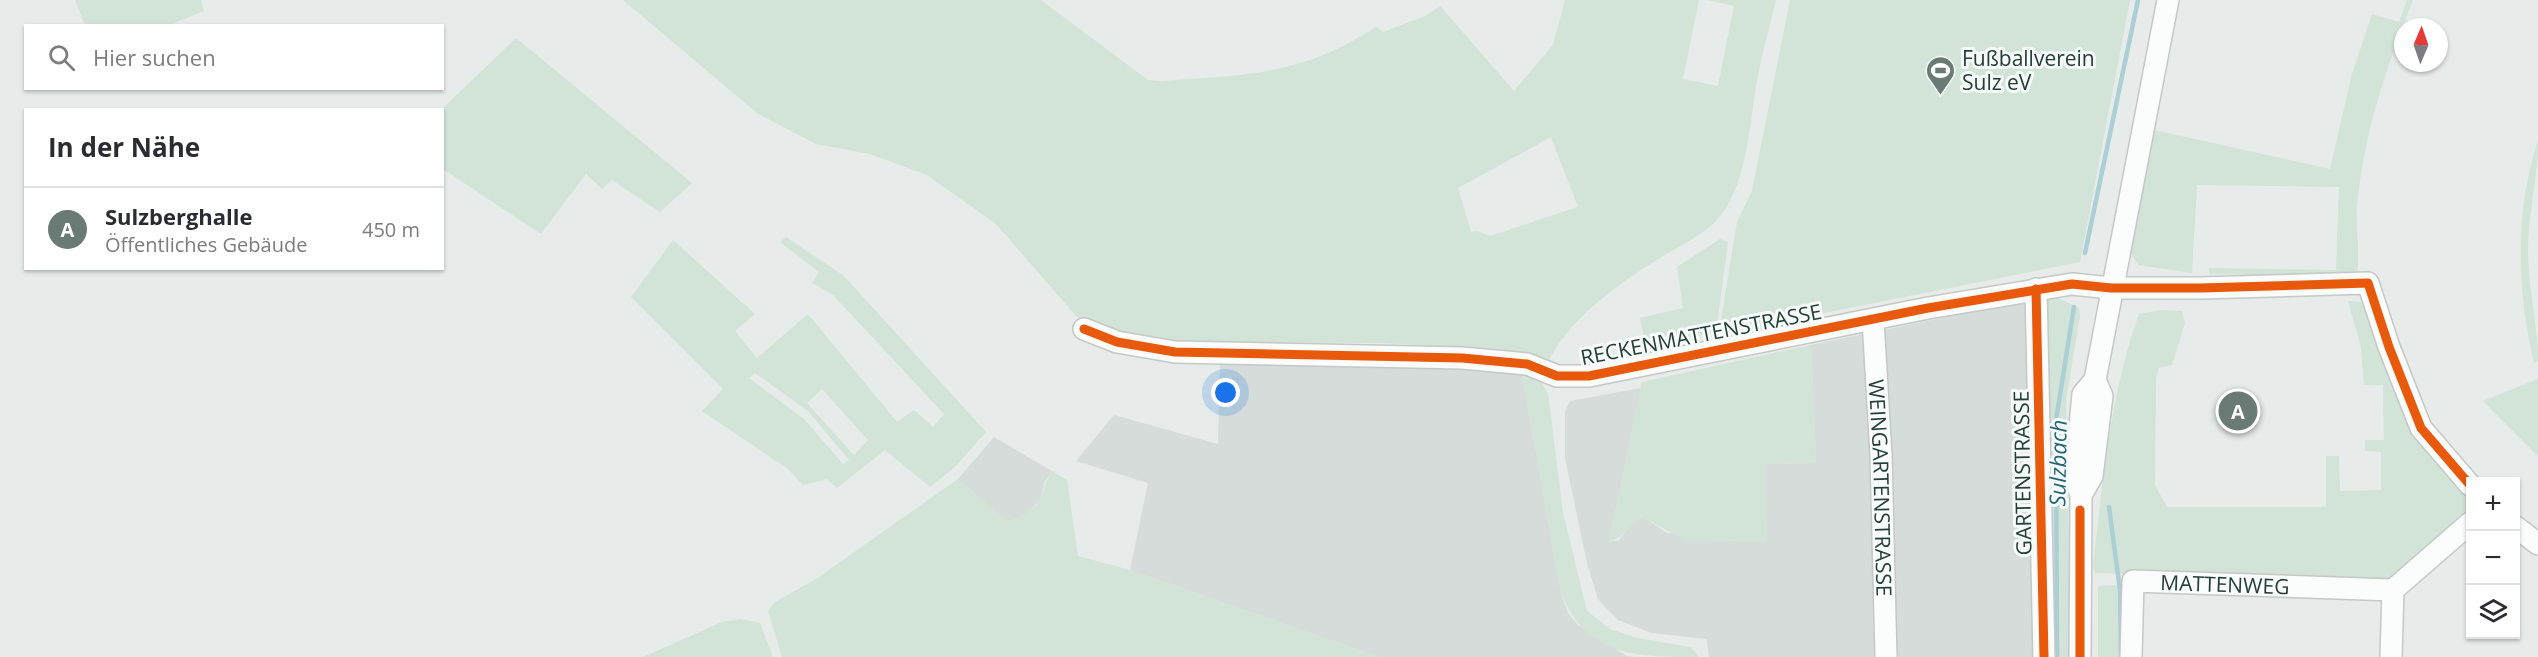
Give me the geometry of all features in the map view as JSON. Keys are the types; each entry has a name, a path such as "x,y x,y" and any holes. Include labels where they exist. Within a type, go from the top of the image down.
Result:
{"street":[{"path":"2080,657 2081,495 2075,477 2083,394 2095,380 2168,0"},
{"name":"RECKENMATTENSTRASSE","path":"1084,328 1117,342 1163,351 1462,358 1527,364 1557,376 1589,376 2036,289 2073,284 2111,288 2368,283 2389,347 2421,428 2466,480"},
{"name":"GARTENSTRASSE","path":"2036,289 2044,657"},
{"name":"WEINGARTENSTRASSE","path":"1873,320 1881,454 1886,657"},
{"path":"2391,657 2392,590 2466,526"},
{"path":"2520,530 2538,544"},
{"name":"MATTENWEG","path":"2131,657 2133,581 2392,590"}],"shaded area":[{"path":"2028,300 2036,657 1709,657 1707,639 1652,633 1618,620 1598,599 1587,563 1565,458 1565,412 1570,401 1641,388 1609,542 1619,540 1634,520 1645,518 1667,533 1766,542 1765,464 1816,463 1811,345"},
{"path":"1220,358 1472,365 1522,373 1561,593 1568,613 1578,625 1627,656 1635,657 1379,657 1130,570 1148,483 1076,461 1114,415 1218,444"},
{"path":"994,437 1052,471 1045,481 1041,499 1025,515 1007,522 958,479"}],"green space":[{"path":"75,0 201,0 204,11 172,24 85,24"},
{"path":"623,0 1041,0 1148,80 1161,81 1247,74 1297,64 1348,43 1376,27 1383,32 1425,16 1440,6 1514,91 1553,45 1565,0 1699,0 1683,79 1718,86 1734,6 1708,0 1776,0 1758,75 1747,148 1730,201 1721,215 1702,232 1616,287 1585,313 1559,343 1549,360 1437,346 1381,343 1172,342 1112,330 1077,317 996,224 927,175 870,154 816,144 757,113","holes":["1551,137 1578,207 1490,236 1477,231 1471,232 1458,188"]},
{"name":"Fußballverein Sulz eV","path":"1790,0 2130,0 2080,262 1824,313 1718,339 1737,222 1752,191"},
{"path":"2407,0 2413,0 2406,18 2400,18"},
{"path":"2372,14 2394,21 2394,51 2365,151 2357,205 2358,264 2355,277 2209,274 2209,268 2336,270 2339,187 2197,185 2192,273 2138,265 2131,253 2154,130 2330,169 2352,74"},
{"path":"516,38 692,183 660,212 612,180 602,189 586,174 541,234 444,170 443,108"},
{"path":"2538,141 2528,241 2538,348 2538,361 2534,363 2524,307 2521,252 2525,196"},
{"path":"786,237 844,276 986,432 955,467 930,487 885,450 837,488 827,479 803,485 788,469 702,411 723,389 631,297 673,240 755,314 735,331 757,358 808,314 897,422 914,410 933,427 944,414 833,295 812,283 819,272 780,242","holes":["755,373 808,411 849,460 843,464 804,419 749,378","822,389 868,440 854,455 807,403"]},
{"path":"1720,239 1728,242 1716,332 1646,346 1640,318 1683,308 1677,267"},
{"path":"2056,297 2079,308 2080,315 2066,400 2070,657 2053,657 2044,304 2048,299"},
{"path":"2348,301 2361,302 2393,376 2466,489 2466,516 2392,582 2095,573 2093,566 2100,502 2114,407 2139,314 2161,310 2182,311 2185,323 2172,365 2159,368 2156,378 2155,485 2167,507 2326,507 2326,456 2339,456 2340,491 2381,490 2381,452 2365,451 2365,440 2384,440 2383,385 2364,385 2361,347"},
{"path":"1811,345 1816,463 1765,464 1767,542 1684,540 1645,518 1634,523 1619,537 1609,542 1642,382"},
{"path":"1522,373 1537,377 1548,393 1563,513 1587,611 1610,629 1637,638 1691,647 1699,657 1655,656 1616,649 1585,630 1572,614 1561,593"},
{"path":"2538,379 2538,456 2483,401"},
{"path":"1052,471 1067,480 1078,556 1130,570 1379,657 782,657 768,611 775,602 816,579 958,479 1007,522 1035,506"},
{"path":"2127,585 2127,657 2098,657 2098,586"},
{"path":"740,619 760,623 773,657 643,657 722,622"}],"waterway":[{"name":"Sulzbach","path":"2085,253 2138,0"},
{"name":"Sulzbach","path":"2057,657 2056,420 2074,307"},
{"path":"2109,507 2120,590 2121,654"}],"cycle path":[{"path":"1084,329 1117,342 1175,352 1462,358 1527,364 1557,376 1589,376 1928,308 2072,284 2111,288 2201,288 2368,283 2389,347 2421,428 2466,480"},
{"path":"2036,289 2044,657"},
{"path":"2080,510 2080,657"}],"place":[{"name":"Fußballverein Sulz eV","path":"1941,96"},
{"name":"Sulzberghalle","path":"2238,411"}]}
